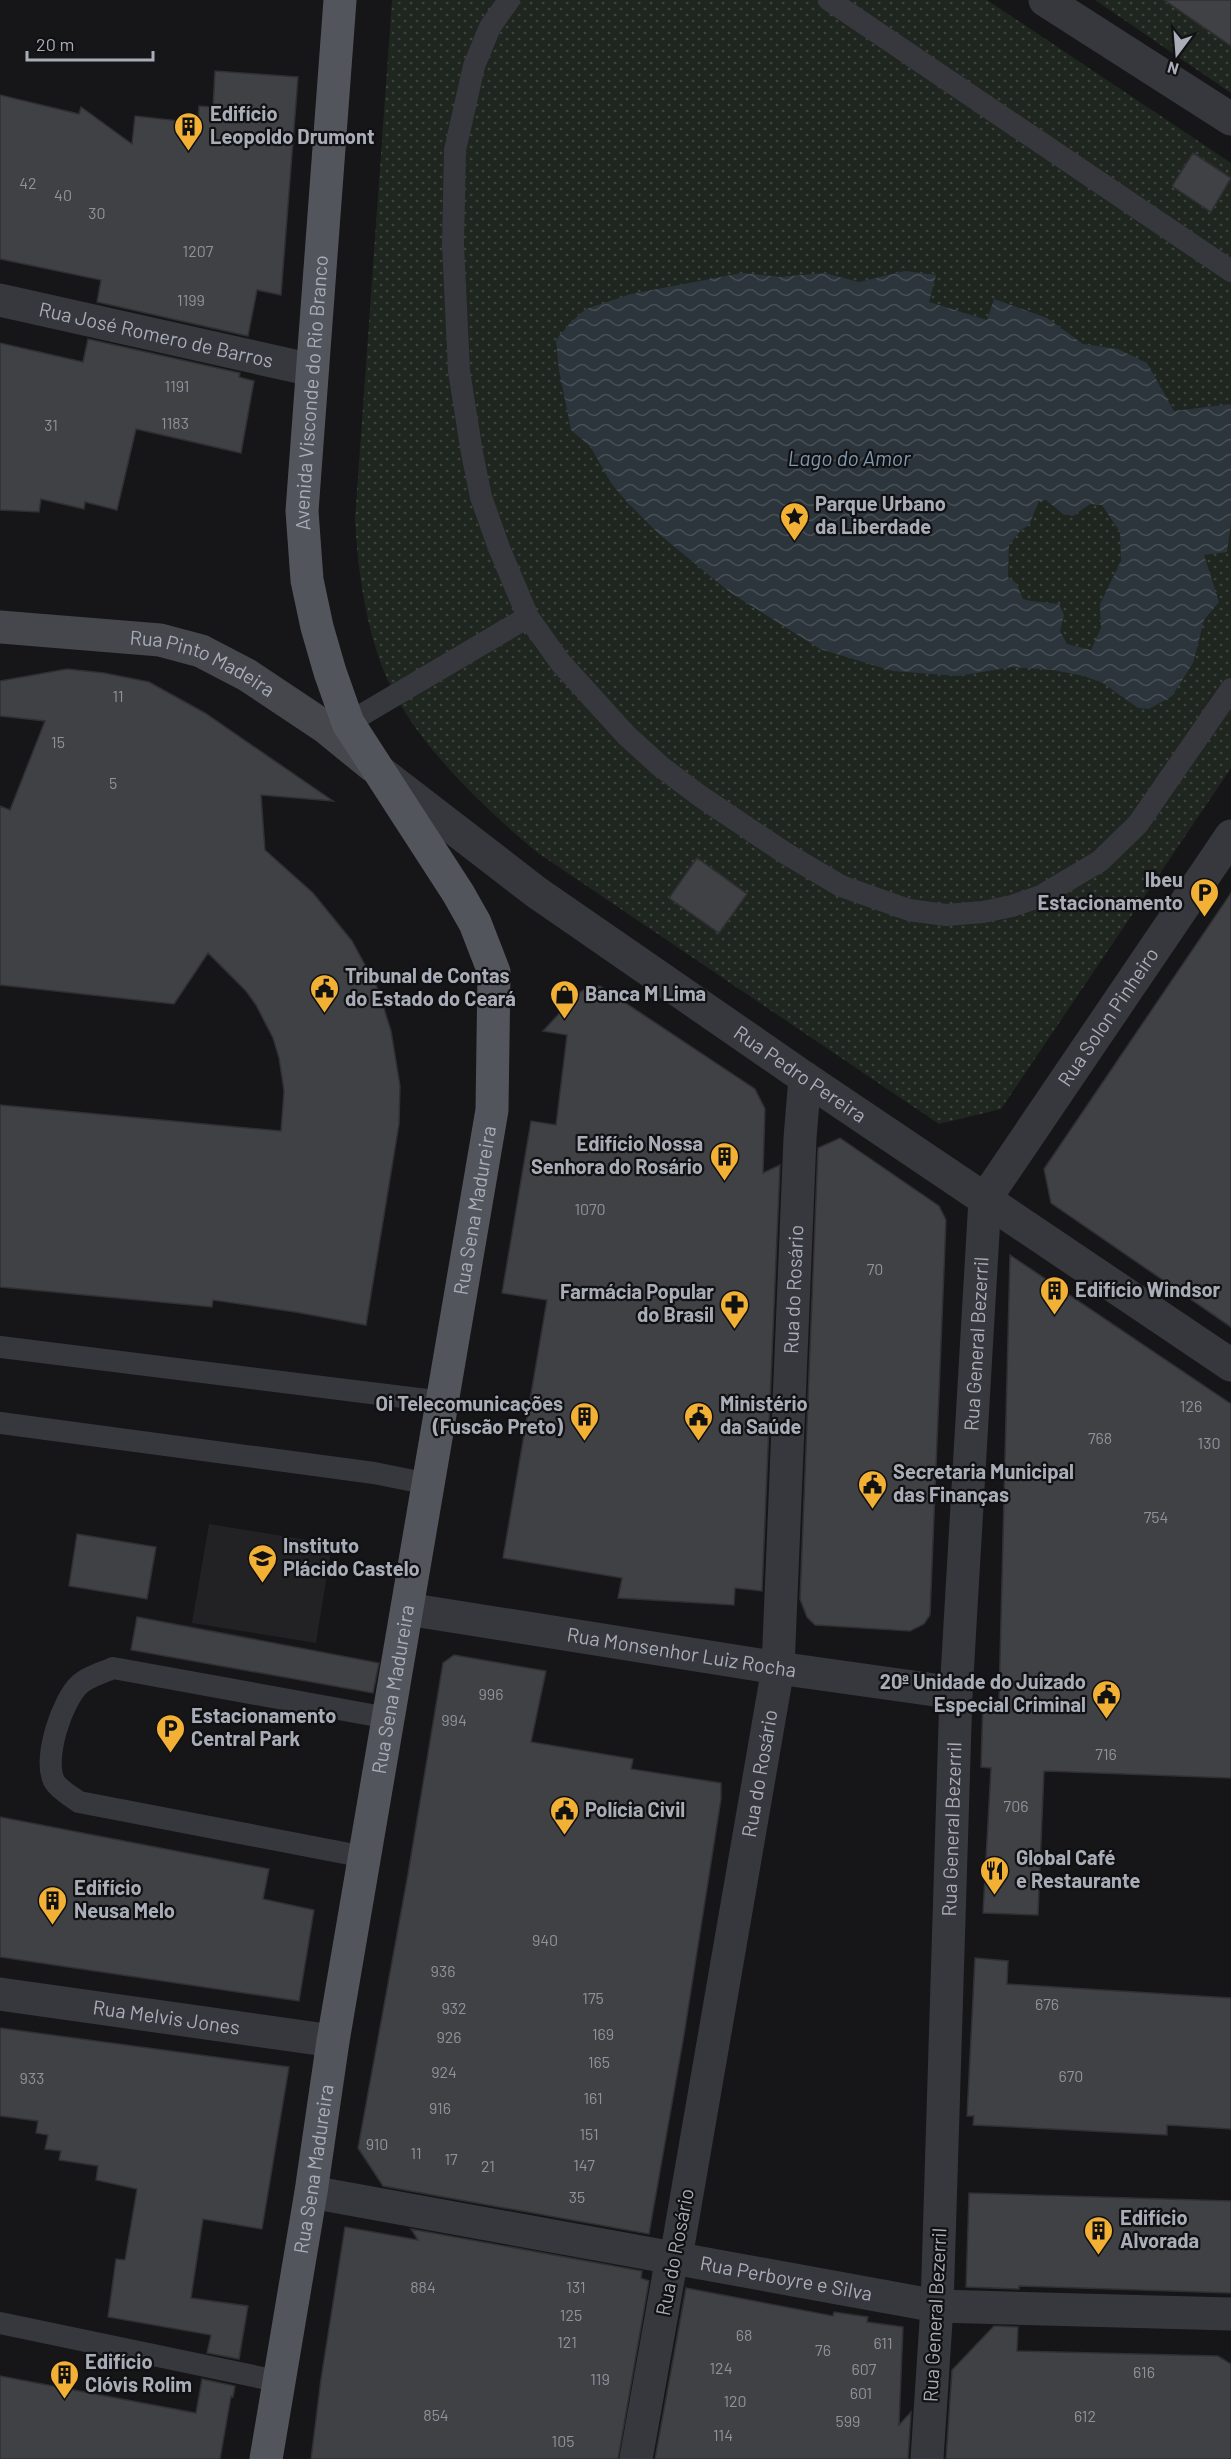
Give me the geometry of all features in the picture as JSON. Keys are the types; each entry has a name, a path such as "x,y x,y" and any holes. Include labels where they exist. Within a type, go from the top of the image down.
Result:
{"main road":[{"name":"Avenida Visconde do Rio Branco","path":"340,0 302,511 307,580 330,672 348,723 379,771"},
{"name":"Rua Pinto Madeira","path":"0,627 160,640 201,651 247,675 316,721 379,771"},
{"name":"Rua Sena Madureira","path":"266,2459 277,2381 311,2192 333,2042 492,1110 494,972 475,922 437,858 379,771"}],"street":[{"path":"1045,0 1231,119"},
{"name":"Rua José Romero de Barros","path":"0,300 312,370"},
{"name":"Rua Pedro Pereira","path":"379,771 536,891 805,1078 1231,1365"},
{"name":"Rua Solon Pinheiro","path":"985,1199 1231,836"},
{"name":"Rua do Rosário","path":"636,2459 672,2257 678,2246 778,1668 799,1149 805,1078"},
{"name":"Rua General Bezerril","path":"927,2459 937,2306 956,1693 985,1199"},
{"name":"Rua Monsenhor Luiz Rocha","path":"407,1609 778,1668 956,1693"},
{"name":"Rua Melvis Jones","path":"0,1994 333,2042"},
{"name":"Rua Perboyre e Silva","path":"311,2192 937,2306 1231,2314"}],"lane":[{"path":"509,0 490,27 474,66 455,150 453,245 459,371 472,453 481,497 499,548 528,617 560,662 626,735 660,766 700,796 785,853 841,886 909,910 946,915 983,912 1012,906 1041,896 1100,861 1138,824 1231,689"},
{"path":"829,0 1231,271"},
{"path":"348,723 528,617"},
{"path":"0,1347 443,1402"},
{"path":"0,1423 374,1473 429,1484"},
{"path":"365,1857 80,1802 54,1781 51,1761 53,1740 63,1712 78,1685 114,1668 388,1718"},
{"path":"0,2323 277,2381"}],"shaded area":[{"name":"Parque Urbano da Liberdade","path":"392,0 987,0 1231,163 1231,768 1001,1109 939,1124 538,853 474,796 434,752 401,705 380,662 364,602 355,519"},
{"path":"1095,0 1231,0 1231,93"},
{"name":"Instituto Plácido Castelo","path":"209,1524 332,1544 316,1643 192,1623"}],"water":[{"name":"Lago do Amor","path":"905,271 936,275 929,302 987,320 994,299 1047,318 1083,344 1118,349 1147,363 1174,411 1231,404 1231,522 1227,552 1204,555 1219,602 1204,620 1193,663 1172,696 1149,709 1138,708 1103,683 1084,676 1053,670 1012,667 958,676 893,671 820,649 731,593 660,535 611,483 590,446 571,430 559,370 556,340 586,309 631,294 742,273 780,277 824,273 859,282","holes":["1046,500 1063,514 1073,516 1090,504 1102,505 1120,532 1121,561 1100,604 1101,628 1091,650 1067,644 1060,631 1064,615 1059,604 1023,599 1016,583 1008,577 1009,545 1021,530 1029,525 1039,501"]}],"building":[{"path":"1164,0 1231,0 1231,46"},
{"path":"215,71 298,77 281,295 257,290 248,336 97,302 101,280 0,259 0,95 79,114 81,107 132,144 135,116 198,123 199,106 213,107"},
{"path":"1193,153 1231,178 1211,212 1172,186"},
{"path":"88,339 240,373 239,377 254,381 241,453 136,429 117,510 85,502 84,509 41,499 39,512 0,510 0,343 83,362"},
{"name":"Tribunal de Contas do Estado do Ceará","path":"67,669 104,673 149,682 205,713 333,801 261,795 265,850 313,893 352,941 378,989 391,1031 400,1086 399,1124 366,1325 213,1300 212,1307 0,1287 0,1105 281,1131 284,1091 279,1058 273,1038 246,991 208,953 174,1004 0,985 0,806 10,810 45,721 0,716 0,681"},
{"path":"697,858 747,894 719,933 669,898"},
{"path":"1231,893 1231,1327 1051,1203 1044,1169"},
{"path":"600,986 755,1089 765,1109 763,1173 780,1165 762,1591 735,1588 734,1605 618,1598 622,1578 503,1558 547,1300 502,1293 531,1121 556,1125 567,1035 543,1031 578,993 589,987"},
{"path":"840,1138 939,1206 946,1220 930,1615 924,1624 910,1631 815,1625 807,1617 800,1599 818,1148"},
{"path":"1010,1255 1231,1404 1231,1778 1044,1771 1038,1915 983,1913 991,1768 981,1767 983,1700 999,1700"},
{"path":"77,1534 156,1547 147,1599 69,1586"},
{"path":"137,1617 379,1663 373,1693 131,1650"},
{"path":"454,1655 546,1671 531,1742 633,1759 631,1769 721,1783 721,1799 684,2035 649,2234 383,2186 358,2148 408,1874 443,1663"},
{"name":"Edifício Neusa Melo","path":"0,1817 269,1869 263,1899 314,1910 299,2001 0,1957"},
{"path":"975,1958 1008,1961 1007,1984 1231,1998 1231,2129 1167,2125 1167,2135 973,2125 974,2116 967,2116"},
{"path":"0,2028 289,2067 262,2229 203,2219 191,2298 248,2306 239,2359 207,2353 211,2335 108,2317 116,2259 125,2260 137,2189 96,2180 98,2166 59,2160 61,2151 45,2149 48,2135 36,2133 38,2121 0,2116"},
{"name":"Edifício Alvorada","path":"969,2193 1231,2201 1231,2293 1019,2286 1019,2289 966,2287"},
{"path":"345,2227 418,2240 411,2229 642,2271 641,2278 649,2281 618,2459 311,2459"},
{"path":"686,2288 833,2316 834,2312 868,2317 867,2322 903,2327 899,2425 911,2412 908,2459 655,2459"},
{"path":"994,2326 1018,2327 1017,2351 1218,2356 1231,2364 1231,2459 946,2459 952,2370"},
{"name":"Edifício Clóvis Rolim","path":"0,2376 196,2413 202,2379 235,2386 233,2397 231,2396 220,2459 0,2459"}],"place":[{"name":"Edifício Leopoldo Drumont","path":"189,152"},
{"name":"Parque Urbano da Liberdade","path":"794,542"},
{"name":"Ibeu Estacionamento","path":"1204,918"},
{"name":"Tribunal de Contas do Estado do Ceará","path":"324,1014"},
{"name":"Banca M Lima","path":"564,1020"},
{"name":"Edifício Nossa Senhora do Rosário","path":"724,1182"},
{"name":"Edifício Windsor","path":"1054,1316"},
{"name":"Farmácia Popular do Brasil","path":"735,1330"},
{"name":"Oi Telecomunicações (Fuscão Preto)","path":"584,1442"},
{"name":"Ministério da Saúde","path":"699,1442"},
{"name":"Secretaria Municipal das Finanças","path":"872,1510"},
{"name":"Instituto Plácido Castelo","path":"262,1584"},
{"name":"20ª Unidade do Juizado Especial Criminal","path":"1107,1720"},
{"name":"Estacionamento Central Park","path":"170,1754"},
{"name":"Polícia Civil","path":"564,1836"},
{"name":"Global Café e Restaurante","path":"995,1896"},
{"name":"Edifício Neusa Melo","path":"53,1926"},
{"name":"Edifício Alvorada","path":"1099,2256"},
{"name":"Edifício Clóvis Rolim","path":"64,2400"}]}
